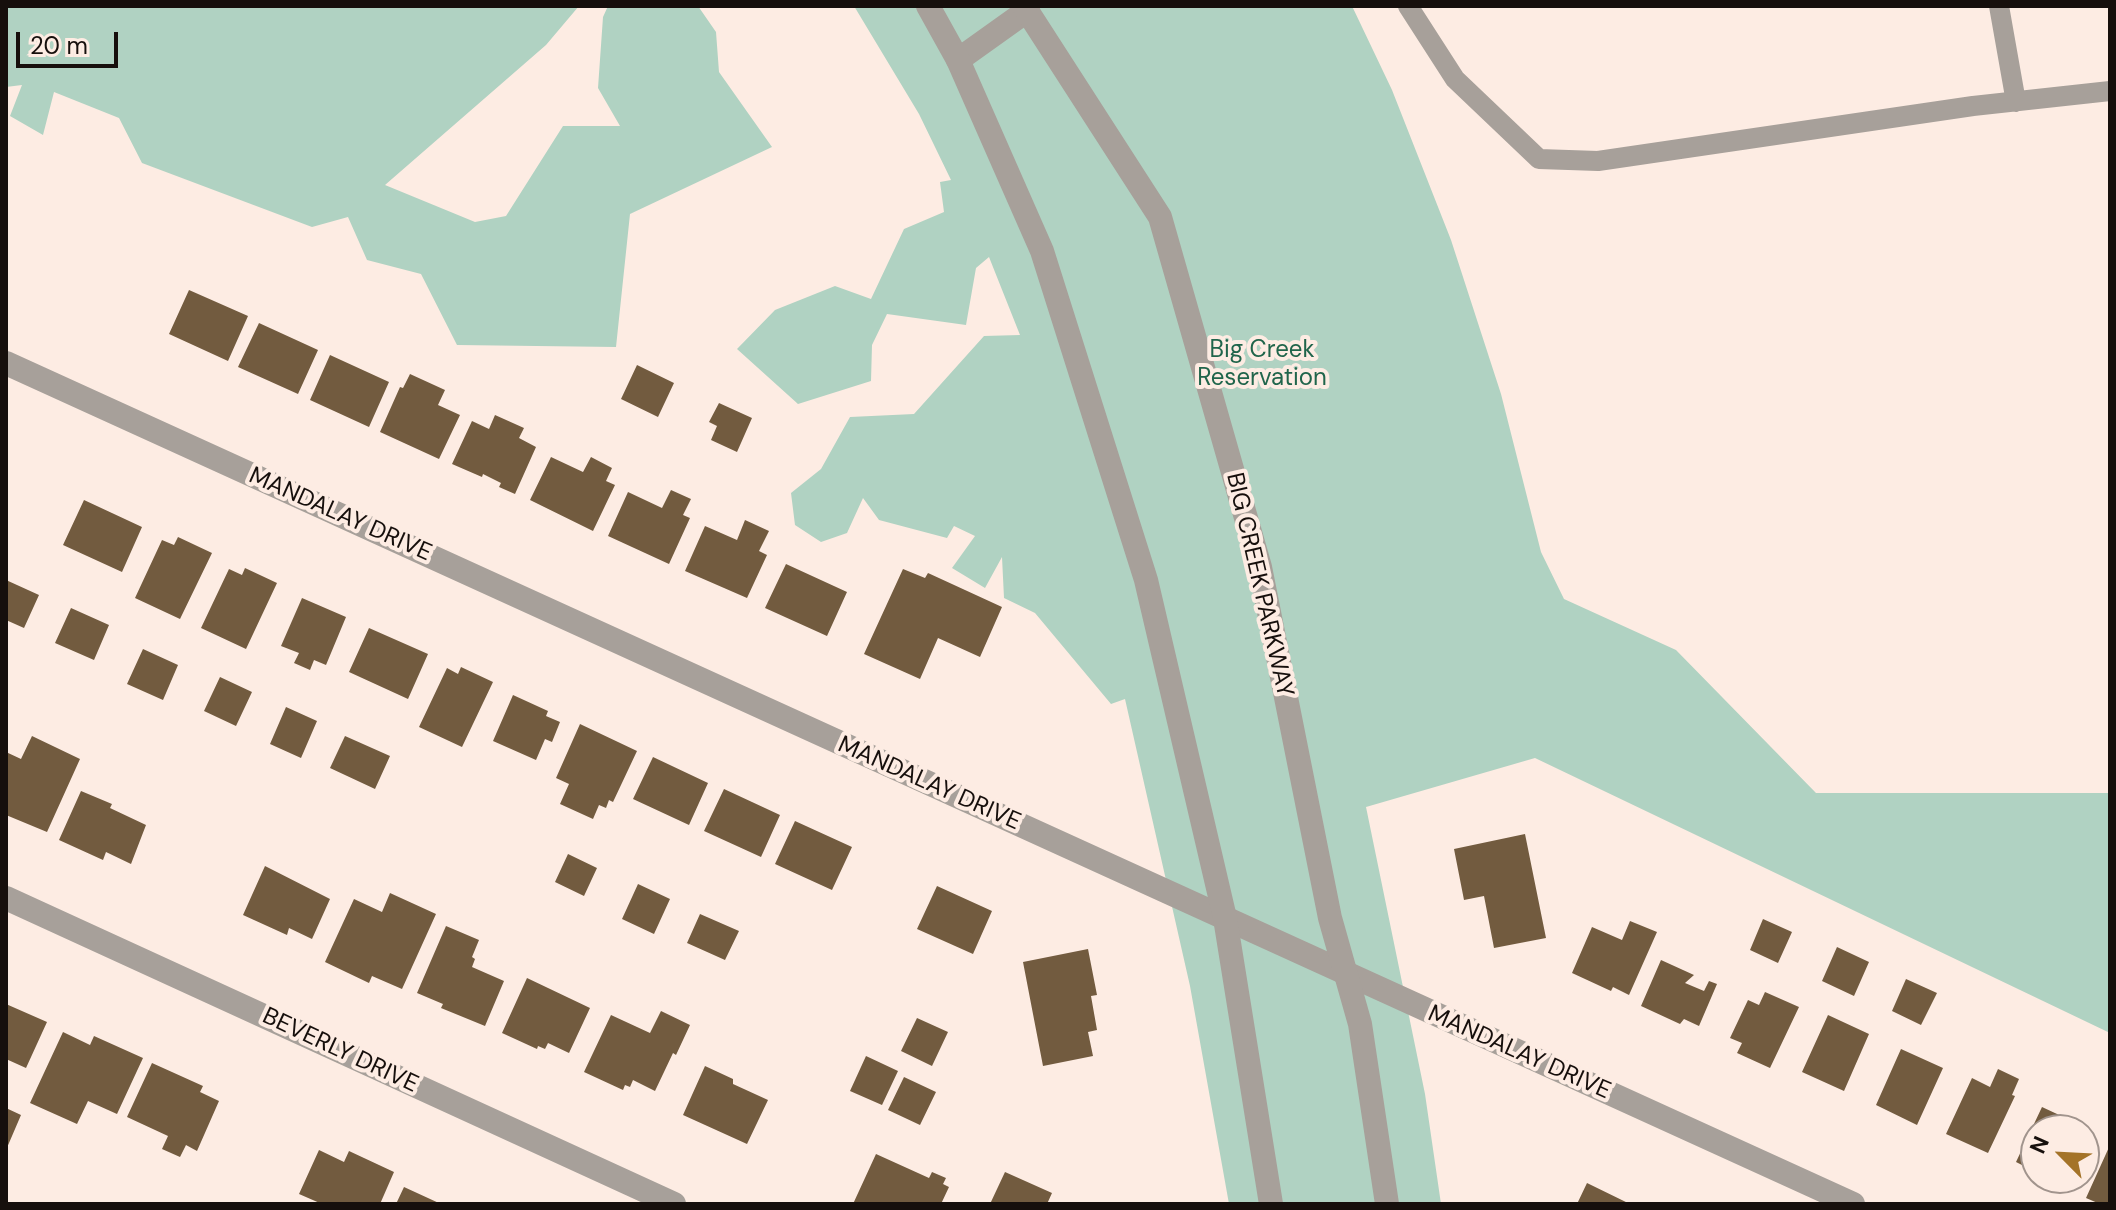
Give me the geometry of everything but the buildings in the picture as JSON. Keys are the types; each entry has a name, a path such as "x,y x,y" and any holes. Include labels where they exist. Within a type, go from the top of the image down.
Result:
{"street":[{"path":"928,6 958,60 1042,251 1146,580 1225,918 1271,1204"},
{"path":"958,60 1029,7"},
{"name":"BIG CREEK PARKWAY","path":"1029,7 1160,217 1260,567 1330,918 1360,1024 1387,1204"},
{"name":"MANDALAY DRIVE","path":"6,363 1853,1204"},
{"name":"BEVERLY DRIVE","path":"6,898 674,1204"}],"lane":[{"path":"1408,6 1455,79 1539,159 1598,161 1973,106 2110,91"},
{"path":"1999,6 2016,102"}],"green space":[{"path":"6,6 579,6 546,45 385,185 475,222 506,216 563,126 620,126 598,88 603,17 608,6 698,6 716,32 719,72 772,147 630,214 616,347 457,345 421,274 367,260 348,217 312,227 142,163 119,118 54,92 43,135 10,116 22,85 6,87"},
{"name":"Big Creek Reservation","path":"854,6 1352,6 1392,90 1451,240 1501,394 1541,552 1564,599 1676,650 1816,793 2110,793 2110,1033 1535,758 1366,807 1425,1094 1441,1204 1229,1204 1190,986 1125,699 1111,704 1035,613 1004,598 1002,557 985,588 952,568 975,536 954,526 947,538 879,520 863,498 847,533 821,542 795,525 791,493 821,469 850,417 914,414 984,336 1020,335 989,257 976,268 966,325 887,314 872,345 871,381 798,404 737,349 775,310 835,286 871,299 904,229 944,212 940,182 951,180 919,114"}]}
